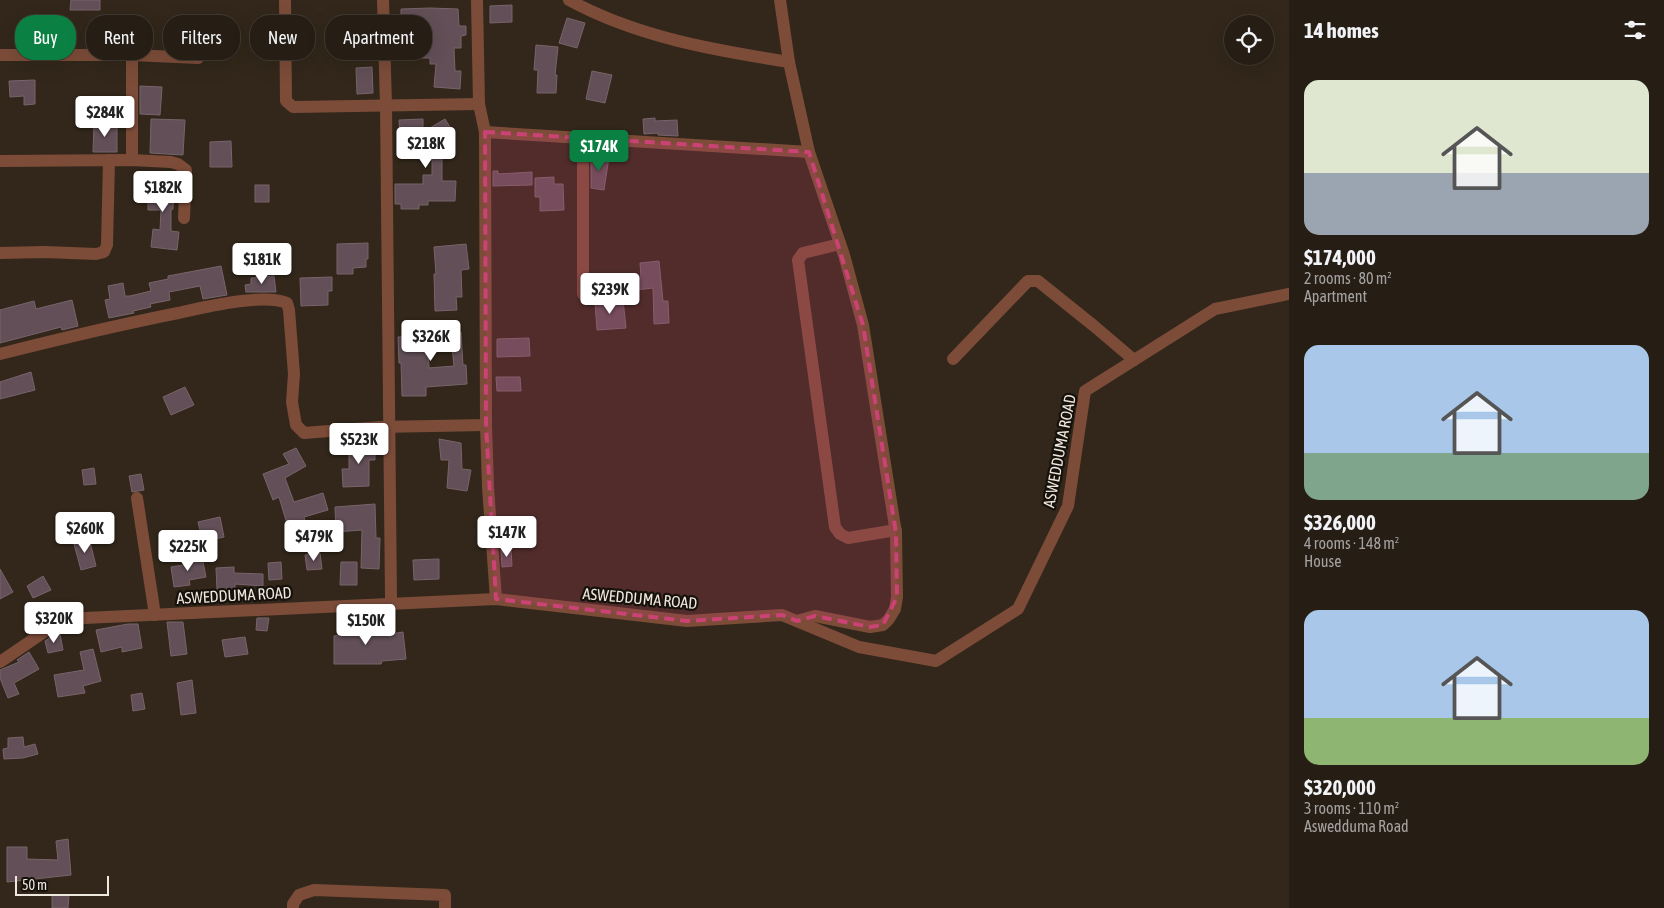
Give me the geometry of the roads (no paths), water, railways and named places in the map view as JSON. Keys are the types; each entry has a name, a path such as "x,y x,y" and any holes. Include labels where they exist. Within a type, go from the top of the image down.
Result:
{"street":[{"path":"285,0 286,101 293,107 479,104"},
{"path":"382,0 386,105 386,273 390,427 391,599"},
{"path":"477,0 479,104 485,132 486,425 488,487 496,599"},
{"path":"569,0 591,12 651,34 725,52 789,62"},
{"path":"780,0 789,62 809,152 840,244 863,325 896,530 897,597 890,619 883,625 870,627 815,616 797,621"},
{"path":"0,55 86,55"},
{"path":"132,60 132,160"},
{"path":"485,132 809,152"},
{"path":"583,137 583,294"},
{"path":"0,253 96,254 104,252 107,245 109,160"},
{"path":"0,161 132,160 178,164 186,170 184,218"},
{"path":"840,244 803,252 798,260 835,526 840,534 848,538 896,530"},
{"path":"953,359 1028,280 1038,281 1134,360"},
{"name":"ASWEDDUMA ROAD","path":"0,662 63,619 496,599 687,621 782,615 859,647 936,661 1018,609 1068,506 1086,391 1215,309 1289,294"},
{"path":"0,354 111,326 218,305 277,299 287,303 289,310 294,374 292,402 296,425 304,433 390,427 486,425"},
{"path":"137,498 155,615"},
{"path":"293,908 293,904 299,894 314,890 445,895 445,908"}]}
